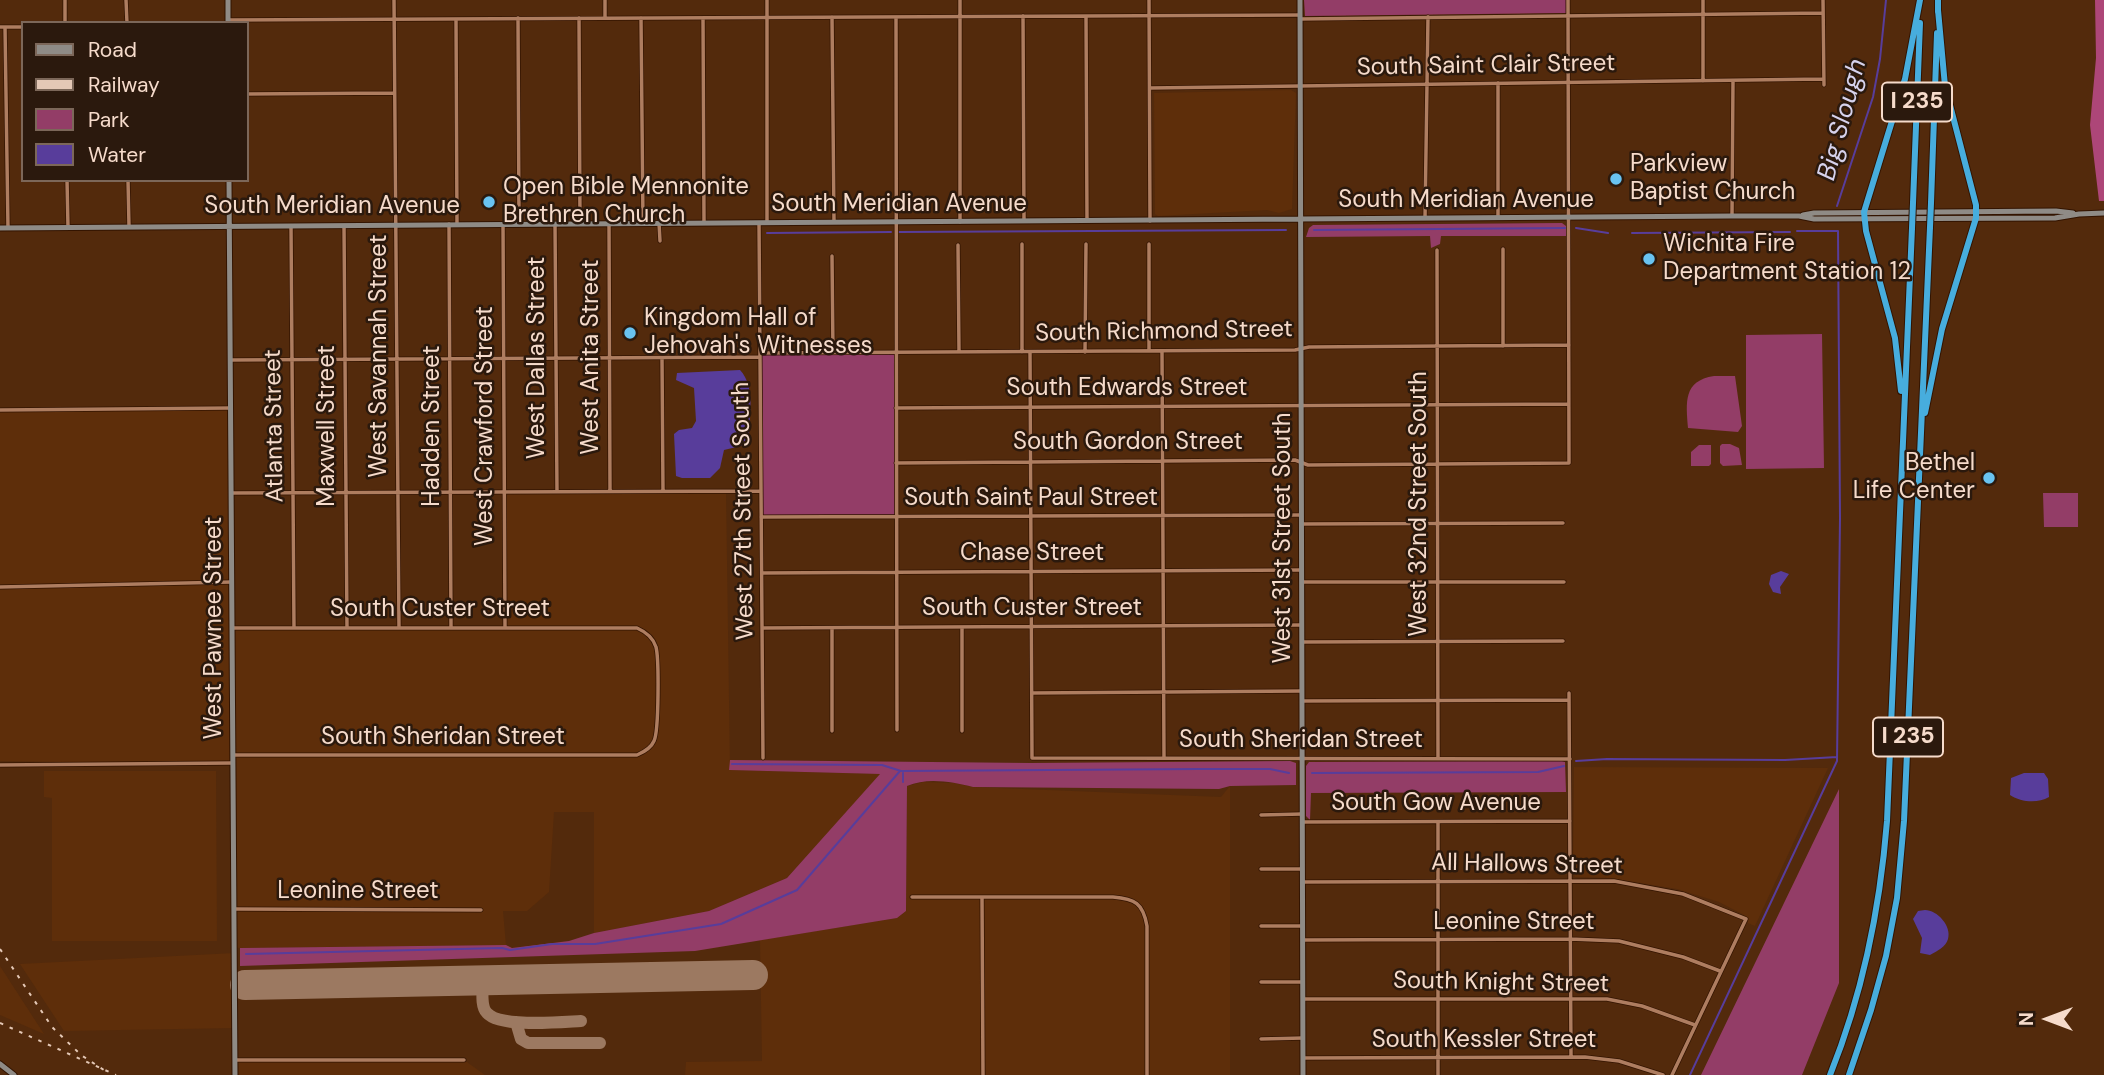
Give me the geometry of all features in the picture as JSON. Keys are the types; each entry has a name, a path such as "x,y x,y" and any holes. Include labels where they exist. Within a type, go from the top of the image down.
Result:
{"highway":[{"name":"I 235","path":"1830,1075 1864,974 1883,872 1921,0"},
{"path":"1903,421 1895,338 1864,216 1905,79 1921,0"},
{"name":"I 235","path":"1849,1075 1880,976 1897,898 1905,808 1938,0"},
{"path":"1920,438 1942,329 1976,215 1945,86 1938,10"}],"main road":[{"path":"228,0 228,21"},
{"name":"West 31st Street South","path":"1300,0 1303,1075"},
{"name":"West Pawnee Street","path":"229,182 236,1075"},
{"name":"South Meridian Avenue","path":"0,228 1732,216 1799,216 1814,219 2056,211 2104,214"},
{"path":"0,1064 14,1075"}],"street":[{"path":"65,0 65,21"},
{"path":"126,0 127,21"},
{"name":"West Savannah Street","path":"394,0 399,628"},
{"path":"605,0 605,18"},
{"path":"767,0 767,223"},
{"path":"960,0 960,222"},
{"path":"1149,0 1150,221"},
{"path":"1568,0 1569,404"},
{"path":"1703,0 1703,81"},
{"path":"1823,0 1824,85"},
{"path":"248,22 517,18 1149,15 1428,17 1823,13"},
{"path":"1023,16 1024,221"},
{"path":"1086,16 1087,221"},
{"path":"832,17 834,222"},
{"path":"896,17 897,730"},
{"path":"1425,219 1428,17"},
{"path":"517,18 519,224"},
{"path":"641,18 643,223"},
{"path":"703,18 704,223"},
{"path":"456,19 457,224"},
{"path":"579,19 580,223"},
{"path":"8,228 3,27 21,27"},
{"name":"South Saint Clair Street","path":"1150,88 1824,79"},
{"path":"1732,216 1733,80"},
{"path":"1498,83 1498,218"},
{"path":"248,94 394,93"},
{"path":"67,182 68,227"},
{"path":"128,182 129,226"},
{"name":"West Dallas Street","path":"555,223 557,492"},
{"path":"659,223 660,241"},
{"name":"West 27th Street South","path":"759,223 763,758"},
{"name":"Atlanta Street","path":"291,224 294,628"},
{"name":"Maxwell Street","path":"344,224 346,628"},
{"name":"Hadden Street","path":"449,224 452,628"},
{"name":"West Crawford Street","path":"503,224 505,627"},
{"name":"West Anita Street","path":"609,224 610,491"},
{"path":"1021,244 1022,352"},
{"path":"1085,352 1086,244"},
{"path":"1149,244 1149,352"},
{"path":"958,245 960,352"},
{"path":"1503,248 1503,346"},
{"name":"West 32nd Street South","path":"1437,250 1438,758"},
{"path":"832,256 833,353"},
{"name":"South Richmond Street","path":"231,360 662,358 895,352 1149,352 1309,347 1569,345"},
{"path":"1162,351 1164,758"},
{"path":"1030,352 1032,693 1302,691"},
{"path":"662,358 663,491"},
{"name":"South Edwards Street","path":"896,408 1569,404"},
{"name":"South Gordon Street","path":"896,463 1569,463 1569,404"},
{"path":"0,410 231,408"},
{"path":"232,493 761,491"},
{"name":"South Saint Paul Street","path":"761,517 1302,514"},
{"path":"1301,524 1563,523"},
{"name":"Chase Street","path":"762,573 1302,569"},
{"path":"0,587 233,582"},
{"path":"1302,582 1564,582"},
{"name":"South Custer Street","path":"762,628 1302,625"},
{"name":"South Custer Street","path":"233,628 631,627 647,633 657,650 657,727 656,738 651,747"},
{"path":"962,627 962,731"},
{"path":"832,628 832,731"},
{"path":"1302,642 1563,640"},
{"name":"South Sheridan Street","path":"1032,693 1032,758 1570,759"},
{"path":"1569,693 1571,1057"},
{"path":"1302,701 1569,699"},
{"name":"South Sheridan Street","path":"234,755 637,755 651,747"},
{"path":"0,765 234,763"},
{"path":"1261,815 1302,814"},
{"name":"South Gow Avenue","path":"1302,822 1570,821"},
{"path":"1438,822 1438,1075"},
{"path":"1261,869 1302,869"},
{"name":"All Hallows Street","path":"1303,882 1614,881 1659,888 1694,898 1746,919 1720,971"},
{"path":"912,897 1113,897 1129,898 1137,904 1144,913 1147,926 1147,1075"},
{"path":"982,897 983,1075"},
{"name":"Leonine Street","path":"234,909 481,910"},
{"path":"1261,926 1303,926"},
{"name":"Leonine Street","path":"1303,940 1570,939 1639,945 1720,971"},
{"path":"1672,1075 1720,971"},
{"path":"1261,982 1303,982"},
{"name":"South Knight Street","path":"1303,999 1607,999 1634,1004 1696,1025"},
{"path":"1261,1039 1303,1038"},
{"name":"South Kessler Street","path":"1303,1058 1571,1057 1619,1061 1662,1075"},
{"path":"235,1060 464,1060"}],"shaded area":[{"path":"2095,0 2104,0 2104,201 2099,201 2090,125 2096,58"},
{"path":"1291,90 1296,93 1292,209 1279,213 1267,210 1158,216 1155,214 1154,93"},
{"path":"231,408 233,628 505,627 504,492 726,491 730,770 881,774 787,878 709,911 594,933 594,812 554,812 549,892 527,911 503,911 506,945 235,948 233,764 0,761 0,410"},
{"path":"1574,767 1828,768 1755,926 1748,923 1746,916 1719,902 1677,889 1611,878 1575,877"},
{"path":"44,771 216,771 217,941 52,941 52,798 44,797"},
{"path":"923,782 973,787 1221,797 1230,786 1230,1075 685,1075 686,1062 762,1061 760,940 897,918 906,911 907,786"},
{"path":"235,953 235,1028 64,1031 20,964"},
{"path":"0,966 44,1034 0,1015"},
{"path":"235,1060 464,1060 485,1075 235,1075"}],"green space":[{"path":"1304,0 1566,0 1566,13 1305,16"},
{"path":"1562,223 1566,226 1566,236 1441,236 1440,244 1431,248 1430,236 1306,237 1313,225"},
{"path":"1822,334 1824,468 1746,469 1746,335"},
{"path":"896,352 896,517 761,517 760,353"},
{"path":"1735,376 1742,426 1738,432 1688,428 1687,401 1692,388 1704,379"},
{"path":"1722,444 1739,448 1742,465 1723,466 1720,463"},
{"path":"1699,445 1711,445 1709,466 1691,466 1691,452"},
{"path":"2043,493 2078,493 2078,527 2044,527"},
{"path":"730,760 1031,763 1290,761 1296,763 1296,785 1230,786 1219,789 973,787 948,782 915,783 907,786 906,911 897,918 695,951 240,966 240,948 506,945 512,948 569,941 594,933 709,911 787,878 880,774 729,770"},
{"path":"1309,762 1565,762 1566,792 1311,793 1310,820 1306,816 1306,766"},
{"path":"1839,789 1839,983 1802,1075 1701,1075"}],"water":[{"path":"740,370 750,393 749,439 745,445 724,450 720,468 710,478 676,476 674,434 679,430 692,428 696,421 694,388 676,380 677,373"},
{"path":"1781,571 1789,574 1780,587 1781,594 1773,592 1769,584 1771,575"},
{"path":"2024,773 2044,773 2048,779 2049,797 2029,801 2010,795 2011,778"},
{"path":"1918,911 1934,913 1946,924 1949,934 1945,944 1930,955 1920,953 1922,938 1913,919"}],"waterway":[{"name":"Big Slough","path":"1837,206 1873,97 1886,0"},
{"path":"1314,230 1565,228"},
{"path":"1576,228 1608,233"},
{"path":"899,232 1286,230"},
{"path":"1690,1075 1837,761 1840,518 1838,231 1797,231"},
{"path":"767,233 891,232"},
{"path":"1632,233 1790,232"},
{"path":"1576,761 1785,760 1837,757"},
{"path":"732,764 882,765 901,771 1270,769 1289,773"},
{"path":"1312,773 1538,772 1564,766"},
{"path":"246,954 502,948 510,950 552,944 595,944 721,924 797,890 900,771"},
{"path":"903,773 903,782"}],"taxiway":[{"path":"483,981 483,1006 494,1018 531,1023 581,1021"},
{"path":"516,1022 521,1039 528,1043 600,1043"}],"runway":[{"path":"245,985 753,975"}],"railway":[{"path":"0,949 52,1027 81,1055 104,1070"},
{"path":"0,1023 116,1075"}],"place":[{"name":"Parkview Baptist Church","path":"1616,179"},
{"name":"Open Bible Mennonite Brethren Church","path":"489,202"},
{"name":"Wichita Fire Department Station 12","path":"1649,259"},
{"name":"Kingdom Hall of Jehovah's Witnesses","path":"630,333"},
{"name":"Bethel Life Center","path":"1989,478"}]}
